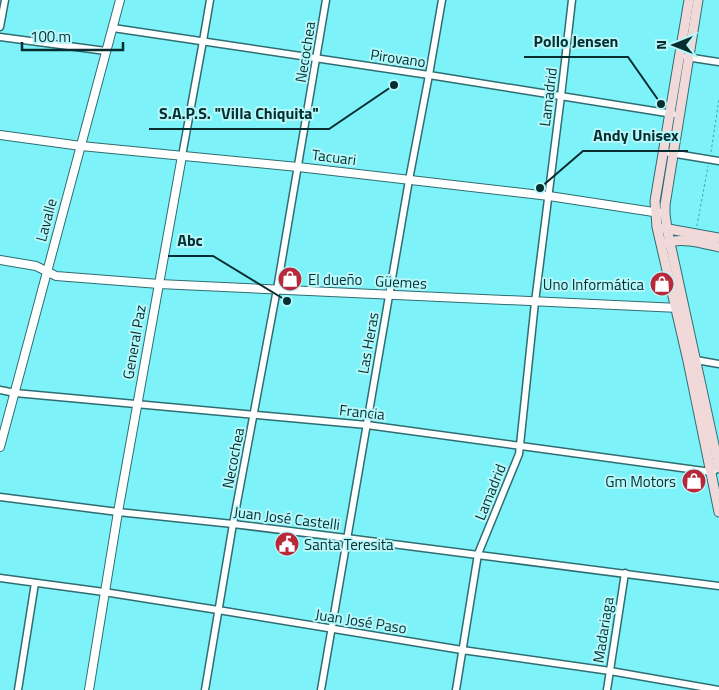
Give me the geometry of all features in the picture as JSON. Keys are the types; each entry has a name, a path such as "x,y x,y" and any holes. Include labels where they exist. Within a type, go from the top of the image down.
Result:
{"main road":[{"path":"684,57 689,0"},
{"path":"698,0 684,57 668,153 656,201 716,470"},
{"path":"662,228 719,238"},
{"path":"665,243 684,240 719,246"},
{"path":"680,308 696,360 716,470 719,512"}],"street":[{"path":"0,27 4,0"},
{"name":"Lavalle","path":"0,447 120,0"},
{"name":"General Paz","path":"89,690 137,403 210,0"},
{"name":"Necochea","path":"205,690 233,524 277,289 326,0"},
{"name":"Las Heras","path":"321,690 346,538 442,0"},
{"name":"Lamadrid","path":"456,690 478,554 519,454 572,0"},
{"name":"Pirovano","path":"113,28 674,114"},
{"path":"0,37 106,51"},
{"path":"684,57 719,62"},
{"name":"Tacuari","path":"0,135 81,146 298,167 549,196 660,213"},
{"path":"668,153 719,161"},
{"name":"Güemes","path":"0,260 36,266 56,276 159,284 680,308"},
{"path":"696,360 719,364"},
{"name":"Francia","path":"0,390 15,393 367,425 716,470"},
{"name":"Juan José Castelli","path":"0,497 478,554 719,586"},
{"name":"Madariaga","path":"607,690 625,574"},
{"name":"Juan José Paso","path":"0,578 104,592 462,650 610,671 718,690"},
{"path":"18,690 35,583"}],"path":[{"path":"696,234 719,100"}],"place":[{"name":"S.A.P.S. \"Villa Chiquita\"","path":"394,85"},
{"name":"Pollo Jensen","path":"661,104"},
{"name":"Andy Unisex","path":"540,188"},
{"name":"El dueño","path":"290,279"},
{"name":"Uno Informática","path":"662,284"},
{"name":"Abc","path":"287,301"},
{"name":"Gm Motors","path":"694,481"},
{"name":"Santa Teresita","path":"287,544"}]}
